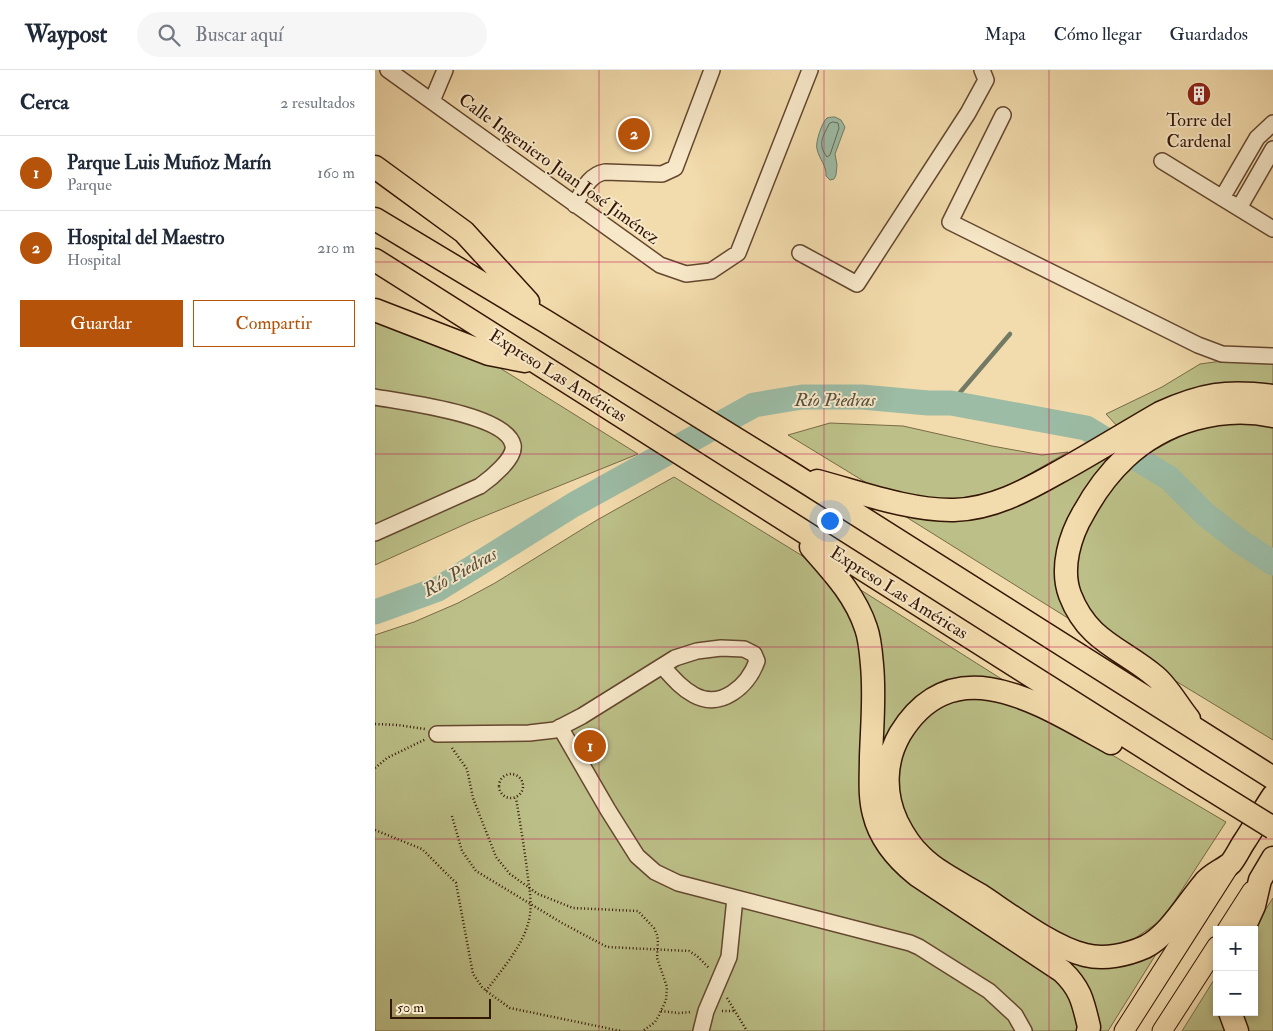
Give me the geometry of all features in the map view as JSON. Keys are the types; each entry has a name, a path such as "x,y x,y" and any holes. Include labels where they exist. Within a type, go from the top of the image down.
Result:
{"highway":[{"path":"375,167 464,232 545,321"},
{"path":"375,219 545,321 796,476 1273,778"},
{"name":"Expreso Las Américas","path":"375,260 791,525 1273,828"},
{"path":"375,310 489,354 539,364"},
{"path":"1205,736 1158,678 1094,633 1083,620 1069,593 1066,572 1068,549 1077,524 1095,494 1110,474 1157,425 1181,404 1208,395 1245,393 1273,396"},
{"path":"796,476 911,505 954,510 983,506 1005,500 1157,425 1190,420 1212,414 1236,412 1260,413 1273,416"},
{"path":"791,525 842,582 856,604 867,629 874,681 872,799 874,815 888,844 902,863 917,875 1062,971 1074,983 1081,997 1089,1027 1088,1031"},
{"path":"1186,774 1115,745 1061,716 1012,694 988,688 968,688 944,692 924,706 907,723 897,739 889,762 886,780 889,802 897,823 911,845 931,865 1051,940 1084,955 1100,957 1125,954 1160,938 1206,880 1232,862 1273,796"},
{"path":"1245,926 1254,906 1260,880 1273,858"},
{"path":"1231,1016 1237,1031"}],"main road":[{"path":"1124,1031 1232,862"},
{"path":"1230,926 1260,880"},
{"path":"1162,1031 1213,952"}],"street":[{"name":"Calle Ingeniero Juan José Jiménez","path":"388,70 660,265 686,274 711,271 738,253 810,70"},
{"path":"432,101 445,70"},
{"path":"575,205 587,184 596,174 605,172 662,174 675,168 712,70"},
{"path":"800,253 857,284 968,112 986,80 983,70"},
{"path":"1003,115 950,222 1198,345 1222,354 1273,356"},
{"path":"1222,198 1257,138 1273,123"},
{"path":"1239,208 1273,149"},
{"path":"1162,160 1273,229"},
{"path":"375,397 461,414 486,422 505,432 513,445 513,451 509,458 480,486 375,533"},
{"path":"437,734 529,733 555,730 582,716 662,666 675,658 697,651 721,648 744,650 754,654 757,661 745,684 734,693 709,700 692,695 681,687 662,666"},
{"path":"560,727 608,810 642,862 655,872 671,881 919,947 989,991 1015,1015 1024,1031"},
{"path":"701,1031 705,1011 729,957 735,898"}],"path":[{"path":"375,724 422,728 437,734 452,747 467,768 473,798 497,857 506,871 529,888 549,899 573,908 638,911 653,928 658,940 657,958 659,969 667,987 666,1000 655,1022 643,1031"},
{"path":"375,768 387,758 437,734"},
{"path":"485,991 505,966 527,928 531,905 517,798 523,789 522,781 513,774 505,776 499,782 500,792 506,798 517,798"},
{"path":"452,816 462,851 473,867 531,905 603,946 689,951 697,956 711,970 747,1031"},
{"path":"375,830 422,849 456,882 473,974 485,991 510,1008 621,1031"}],"green space":[{"path":"375,315 479,355 638,454 470,522 375,565"},
{"path":"1229,360 1273,361 1273,387 1118,427 1106,414 1162,387 1200,364"},
{"path":"1273,421 1273,559 1210,515 1180,484 1147,460 1145,455 1188,432 1216,422"},
{"path":"830,423 903,426 1042,455 1068,452 1000,491 952,501 900,496 875,488 788,435"},
{"path":"1101,458 1108,462 1082,495 1071,620 895,510 926,514"},
{"path":"1135,466 1146,469 1167,482 1222,532 1273,567 1273,740 1126,651 1095,625 1076,590 1075,559 1085,524 1114,484"},
{"path":"674,477 801,555 836,586 861,637 867,666 863,789 1055,976 1074,1009 1078,1031 375,1031 375,635 414,622 458,603 495,583 597,520"},
{"path":"856,587 1011,685 974,679 879,751"},
{"path":"966,695 1022,702 1226,822 1163,919 1134,939 1116,945 1097,947 1062,936 921,847 902,810 897,772 903,745 920,719 944,702"},
{"path":"1273,898 1273,1031 1246,1031 1240,1016 1258,1016 1258,926 1255,926"},
{"path":"1163,943 1108,1031 1094,1031 1061,954"},
{"path":"1213,981 1213,1016 1224,1016 1228,1031 1182,1031"}],"water":[{"path":"835,117 841,120 845,127 835,154 836,175 834,179 830,180 826,176 818,153 817,142 825,120"}],"waterway":[{"path":"951,403 1010,334"},
{"name":"Río Piedras","path":"375,612 438,589 573,505 754,405 802,397 862,397 928,403 951,403 1086,428 1169,478 1206,515 1241,542 1273,563"}],"place":[{"name":"Torre del Cardenal","path":"1199,94"},
{"name":"Hospital del Maestro","path":"634,134"},
{"name":"Parque Luis Muñoz Marín","path":"590,746"}]}
